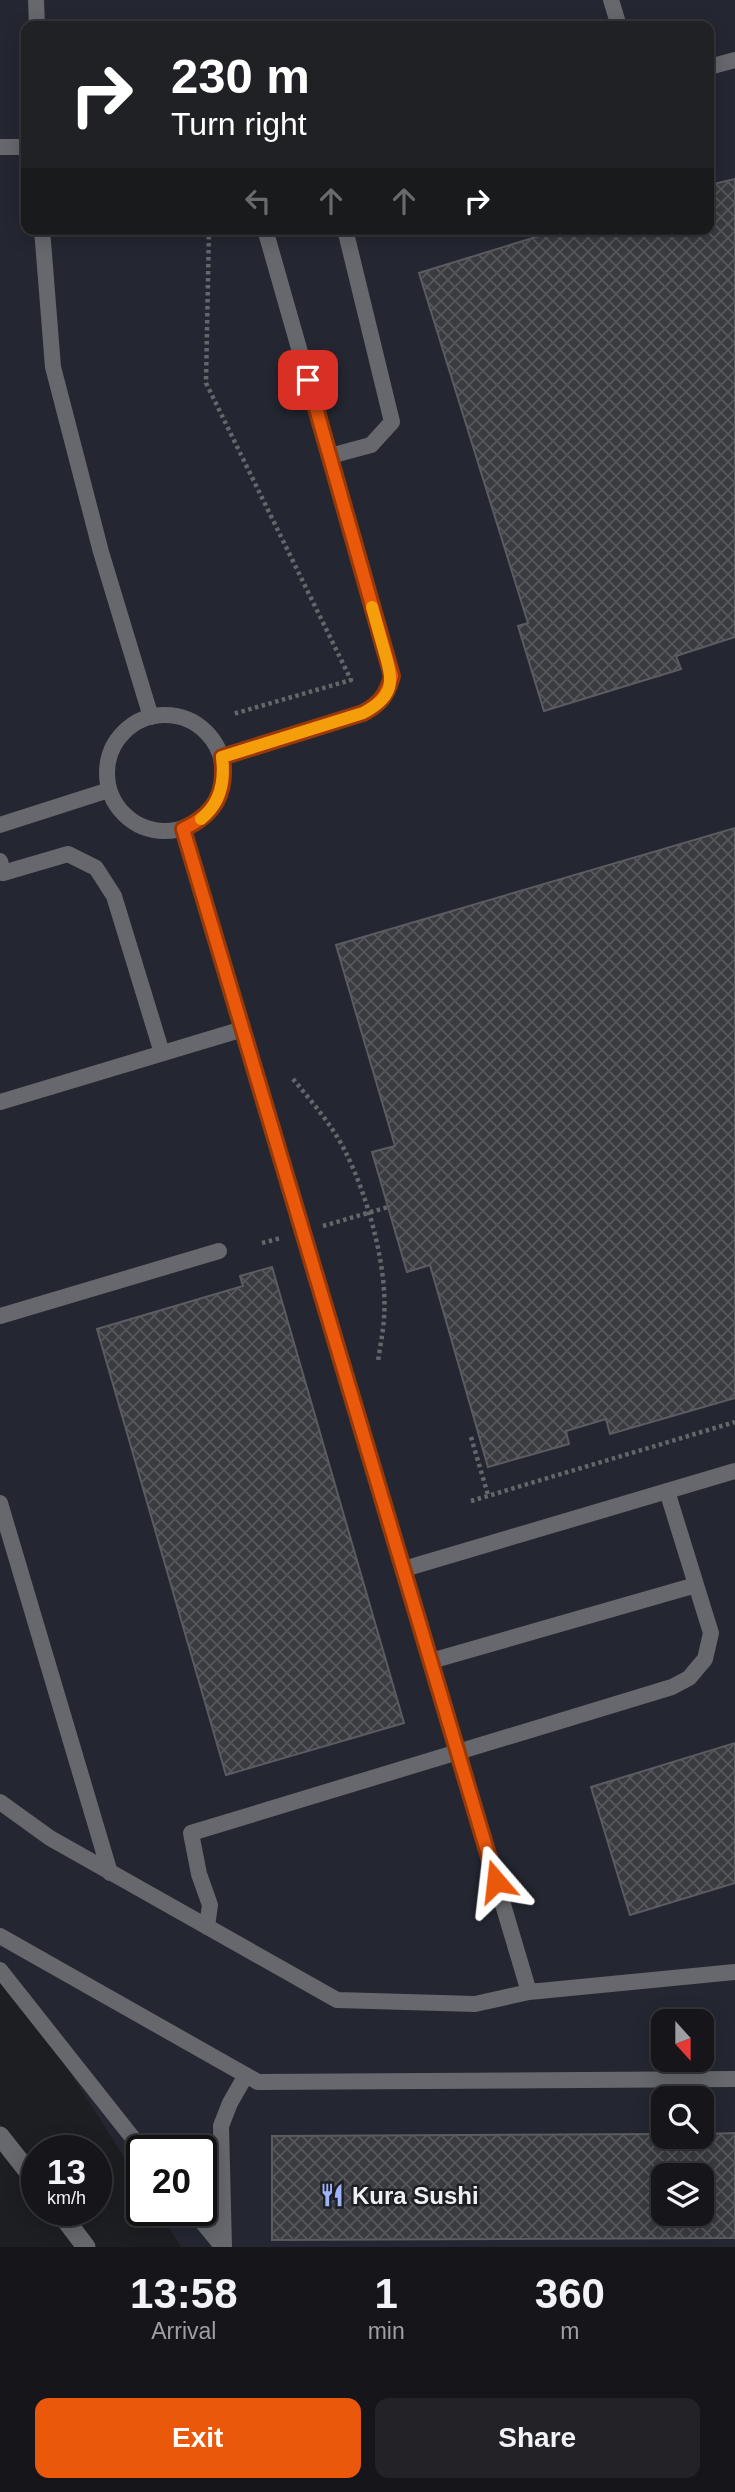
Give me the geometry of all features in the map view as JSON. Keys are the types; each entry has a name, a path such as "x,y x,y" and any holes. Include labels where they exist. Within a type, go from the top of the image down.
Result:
{"main road":[{"path":"0,2136 21,2163"},
{"path":"70,2226 86,2247"}],"lane":[{"path":"36,0 37,21"},
{"path":"611,0 617,21"},
{"path":"714,66 735,60"},
{"path":"0,147 21,147"},
{"path":"42,235 53,367 101,552 151,717"},
{"path":"222,757 363,713 376,706 388,692 392,676 267,235"},
{"path":"330,456 371,445 392,422 346,235"},
{"path":"151,717 182,717 196,723 208,733 222,757 224,774 216,802 208,814 183,829 168,832 138,825 125,816 115,804 109,790 107,766 115,745 124,732 136,722 151,717"},
{"path":"0,825 109,790"},
{"path":"183,829 529,1992"},
{"path":"0,861 3,873 68,854 96,868 114,896 162,1053"},
{"path":"0,1102 243,1030"},
{"path":"0,1316 219,1251"},
{"path":"404,1569 735,1471"},
{"path":"206,1927 210,1905 199,1874 191,1833 672,1687 689,1678 705,1659 711,1633 667,1492"},
{"path":"0,1503 110,1873"},
{"path":"431,1661 696,1585"},
{"path":"0,1802 50,1838 337,2000 475,2004 529,1992 735,1972"},
{"path":"0,1936 258,2082 735,2079"},
{"path":"0,1970 130,2135"},
{"path":"223,2247 221,2126 246,2075"},
{"path":"205,2226 223,2247"}],"path":[{"path":"209,235 206,383 351,680 233,714"},
{"path":"293,1079 329,1124 346,1153 369,1213 383,1280 384,1318 378,1361"},
{"path":"360,1215 388,1208"},
{"path":"471,1501 735,1422"},
{"path":"471,1437 488,1495"}],"shaded area":[{"path":"0,0 735,0 735,2247 181,2247 168,2226 217,2226 217,2135 126,2135 126,2160 0,1963"}],"building":[{"path":"735,179 735,637 676,656 681,669 544,711 518,626 528,623 419,273 542,235 714,235 714,184"},
{"path":"735,828 735,1398 610,1434 606,1419 566,1431 569,1444 488,1467 430,1265 407,1272 372,1152 395,1146 336,945"},
{"path":"272,1267 404,1723 226,1775 97,1329 243,1286 240,1276"},
{"path":"735,1743 735,1883 630,1915 591,1787"},
{"path":"735,2133 735,2238 272,2240 272,2136 651,2134 651,2149 714,2149 714,2134"}],"slow traffic":[{"path":"201,819 208,814 222,788 222,757 363,713 376,706 388,692 392,676 372,607"}],"place":[{"name":"Kura Sushi","path":"332,2195"}],"route":[{"path":"308,380 392,676 388,692 376,706 363,713 222,757 224,774 216,802 208,814 183,829 496,1881"}]}
